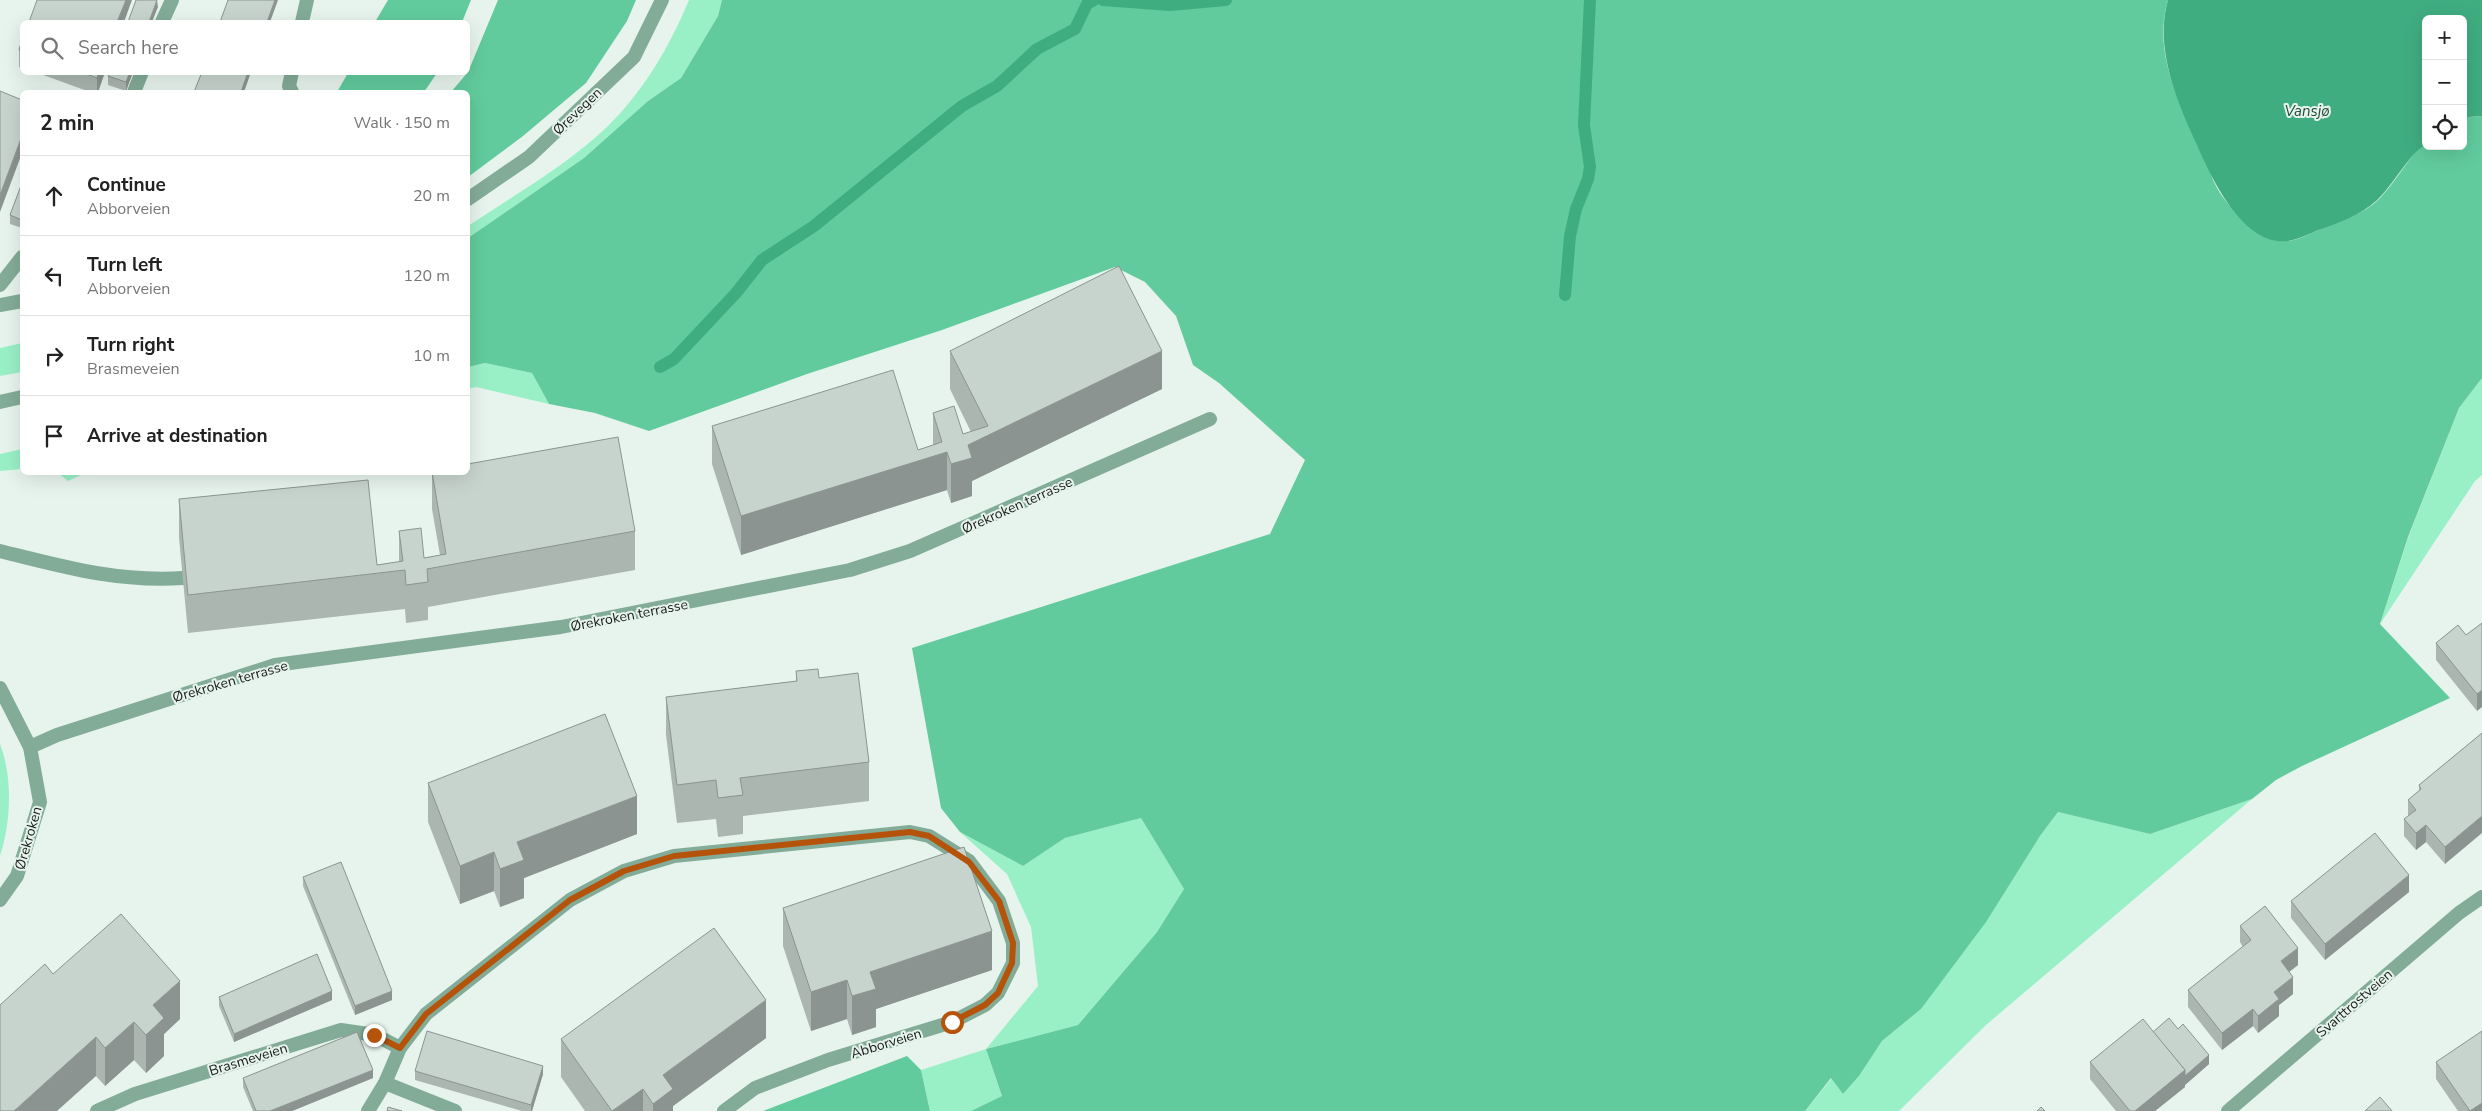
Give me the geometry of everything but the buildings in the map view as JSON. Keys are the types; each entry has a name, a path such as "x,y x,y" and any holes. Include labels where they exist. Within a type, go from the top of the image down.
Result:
{"street":[{"path":"163,20 172,0"},
{"path":"302,20 307,0"},
{"name":"Ørevegen","path":"470,198 529,157 634,56 662,0"},
{"path":"135,90 141,75"},
{"path":"291,75 289,86 291,90"},
{"path":"0,285 20,260"},
{"path":"0,305 20,301"},
{"path":"0,402 20,397"},
{"name":"Ørekroken terrasse","path":"30,747 57,734 275,665 561,627 850,570 910,551 1210,419"},
{"path":"0,551 78,571 147,580 183,578"},
{"name":"Ørekroken","path":"0,688 30,747 40,802 17,876 0,900"},
{"name":"Abborveien","path":"368,1111 385,1083 400,1048 426,1014 570,900 624,871 674,856 910,832 929,836 969,862 999,901 1013,943 1012,963 998,993 985,1005 952,1022 828,1060 755,1088 724,1111"},
{"name":"Svarttrostveien","path":"2228,1111 2459,913 2482,897"},
{"name":"Brasmeveien","path":"97,1111 134,1094 341,1030 374,1035 400,1048"},
{"path":"385,1083 455,1111"}],"shaded area":[{"path":"388,0 471,0 463,20 376,20"},
{"path":"498,0 636,0 627,21 586,83 523,136 470,176 470,90 453,90 465,75 470,75 470,67"},
{"path":"689,0 722,0 718,16 681,78 648,101 584,158 470,237 470,225 539,180 574,155 607,127 644,84 673,34"},
{"path":"722,0 2168,0 2164,21 2164,42 2172,84 2214,181 2220,193 2244,221 2276,240 2286,241 2304,237 2368,208 2381,197 2421,146 2422,150 2467,150 2467,118 2482,116 2482,378 2459,408 2408,537 2380,624 2450,698 2302,766 2276,780 2252,799 2150,834 2058,812 2040,836 1986,922 1921,1009 1882,1041 1859,1076 1843,1094 1831,1078 1805,1111 971,1111 1002,1096 986,1049 1078,1025 1157,932 1184,889 1141,818 1065,838 1023,866 960,832 941,808 912,648 1270,534 1305,460 1219,383 1193,365 1176,316 1145,282 1115,267 942,330 807,374 649,431 595,413 549,404 532,373 485,363 470,367 470,237 584,158 648,101 681,78 718,16"},
{"path":"347,75 436,75 425,90 338,90"},
{"path":"20,343 20,372 0,376 0,348"},
{"path":"485,363 532,373 549,404 476,387 470,388 470,367"},
{"path":"2482,378 2482,475 2475,481 2380,624 2408,538 2459,408"},
{"path":"20,449 20,469 0,471 0,454"},
{"path":"60,475 81,475 68,481"},
{"path":"0,744 7,771 9,800 4,843 0,856"},
{"path":"2252,799 1986,1025 1899,1111 1805,1111 1832,1078 1843,1094 1859,1076 1882,1041 1921,1009 2058,812 2150,834"},
{"path":"1141,818 1184,889 1157,932 1078,1025 986,1049 1038,986 1031,927 1007,874 960,832 1023,866 1065,838"},
{"path":"986,1049 1002,1096 971,1111 930,1111 921,1070"},
{"path":"907,1056 921,1070 930,1111 763,1111"}],"water":[{"name":"Vansjø","path":"2168,0 2482,0 2482,116 2467,118 2467,15 2422,15 2422,147 2382,195 2364,210 2341,222 2298,239 2288,241 2272,240 2257,233 2243,222 2220,191 2211,174 2175,93 2166,56 2164,18"}],"waterway":[{"path":"660,367 674,359 736,293 762,260 814,226 962,106 997,86 1037,49 1075,29 1087,4 1094,0"},
{"path":"1103,0 1170,5 1226,0"},
{"path":"1565,295 1570,236 1576,209 1588,179 1590,167 1584,125 1590,0"}],"route":[{"path":"374,1035 400,1048 426,1014 570,900 624,871 674,856 910,832 929,836 969,862 999,901 1013,943 1012,963 998,993 985,1005 952,1022"}]}
